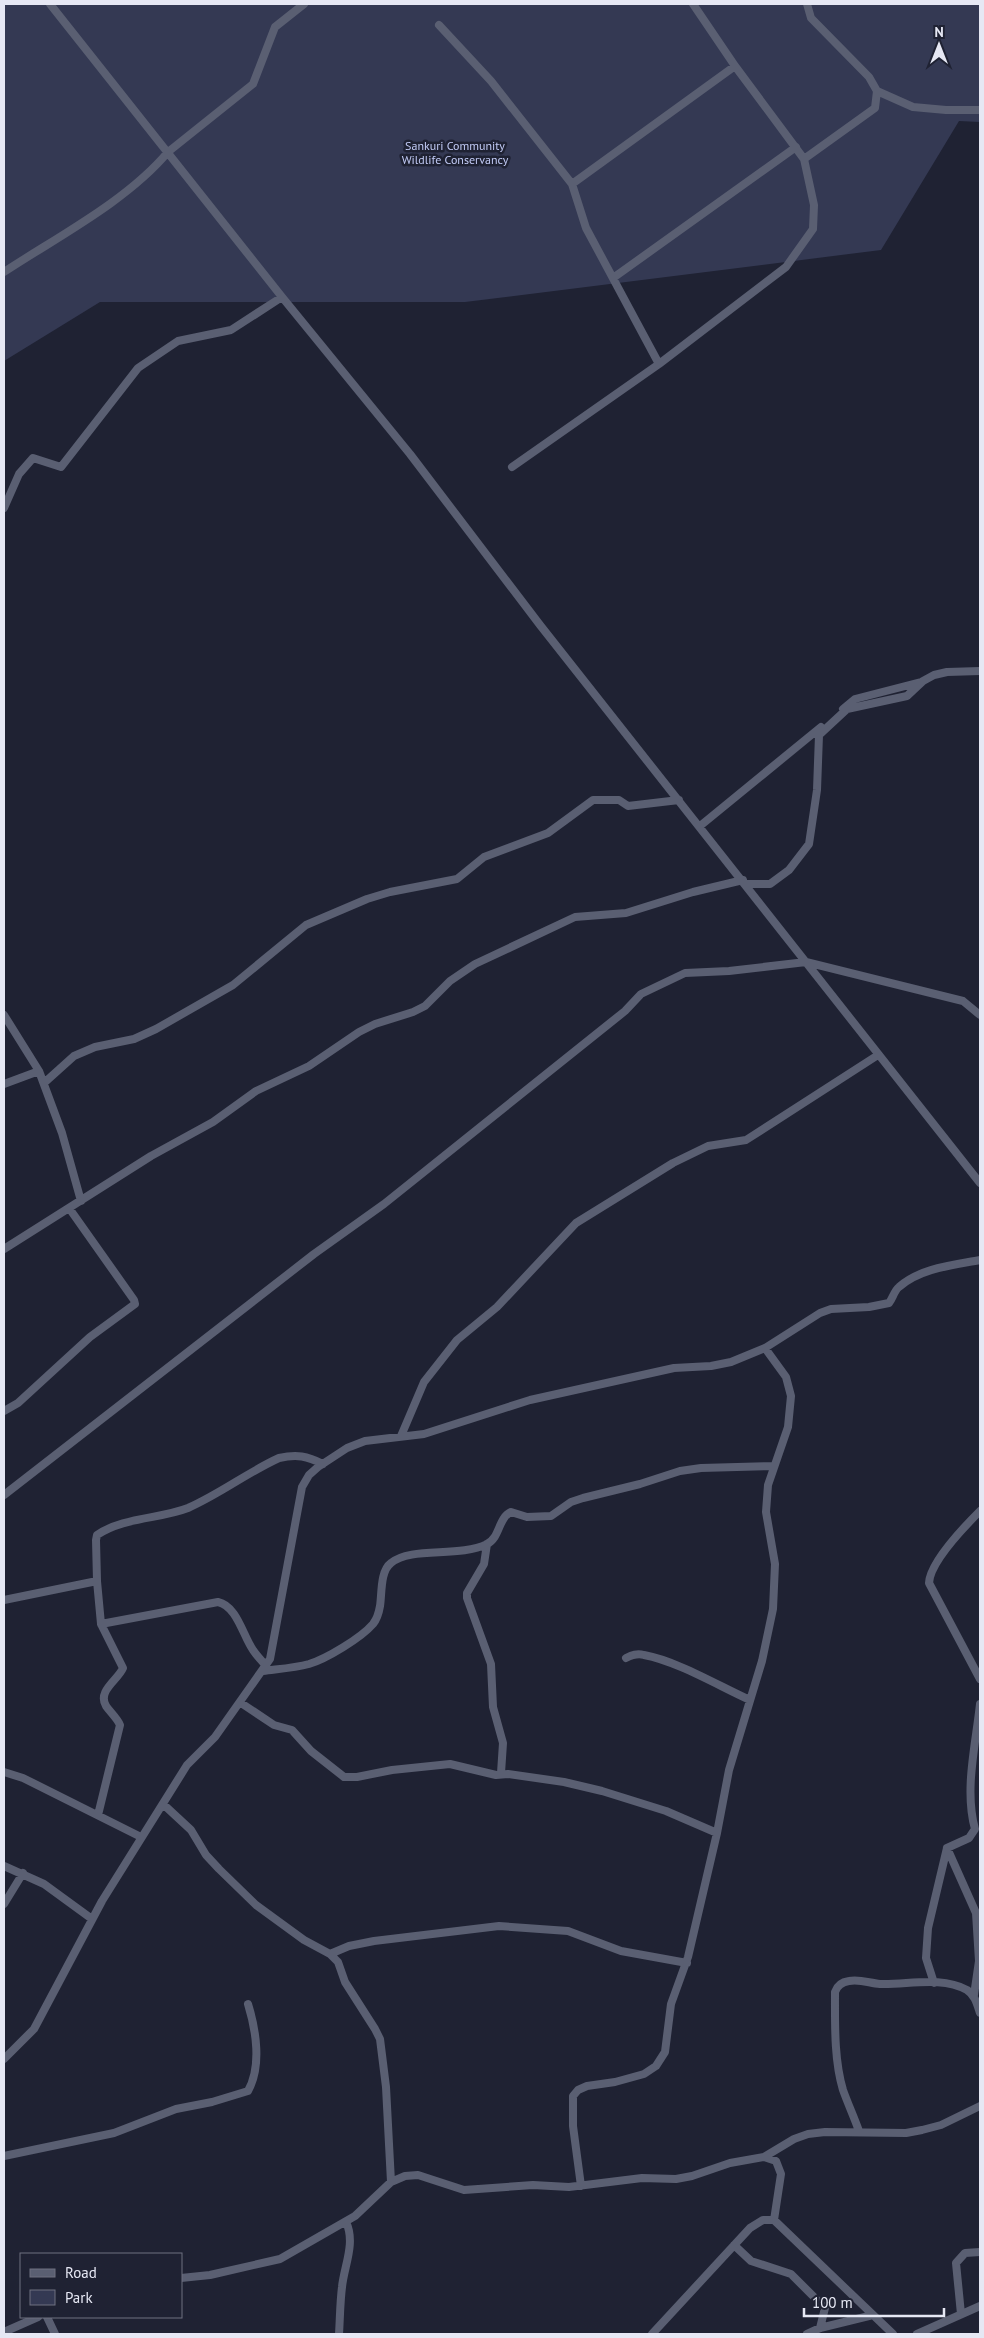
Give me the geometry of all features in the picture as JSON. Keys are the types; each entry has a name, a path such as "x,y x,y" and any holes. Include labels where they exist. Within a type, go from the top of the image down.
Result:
{"street":[{"path":"50,4 282,297 410,454 480,548 980,1183"},
{"path":"4,272 120,196 168,152 252,84 275,27 304,4"},
{"path":"512,467 659,364 786,267 813,229 814,205 804,159 735,66 694,4"},
{"path":"804,159 875,108 877,91 869,76 811,18 807,4"},
{"path":"439,25 490,81 572,184 586,228 659,364"},
{"path":"572,184 735,66"},
{"path":"877,91 913,107 946,110 980,110"},
{"path":"613,278 796,147"},
{"path":"4,508 19,474 33,458 61,467 138,368 178,341 231,330 282,297"},
{"path":"700,826 855,699 923,681 934,675 947,672 980,672"},
{"path":"4,1249 151,1156 212,1122 256,1090 309,1066 359,1032 375,1024 413,1012 425,1006 450,980 475,964 557,924 575,917 626,913 693,892 744,882 770,884 789,870 809,844 817,790 818,735 847,708 907,696 923,681"},
{"path":"44,1083 74,1056 95,1047 134,1039 156,1029 233,986 284,945 292,934 306,926 382,894 429,883 457,879 484,857 548,833 594,800 619,800 628,806 679,800"},
{"path":"4,1495 314,1254 384,1204 625,1011 642,994 685,973 729,971 806,962 963,1001 980,1015"},
{"path":"4,1015 39,1071 44,1083 62,1133 81,1201"},
{"path":"401,1436 424,1382 457,1340 497,1306 576,1223 673,1163 708,1146 746,1140 878,1055"},
{"path":"4,1084 39,1071"},
{"path":"4,1411 18,1403 90,1337 135,1304 69,1208"},
{"path":"4,2059 34,2029 92,1919 140,1837 187,1765 215,1737 265,1668 273,1650 302,1487 309,1475 347,1448 365,1441 424,1434 457,1425 530,1400 674,1368 722,1364 764,1348 820,1313 831,1309 870,1307 889,1303 900,1285 921,1275 953,1265 980,1260"},
{"path":"581,2186 573,2126 573,2096 578,2090 587,2086 615,2082 644,2074 656,2066 665,2052 671,2004 676,1986 687,1963 717,1833 729,1770 762,1661 773,1610 775,1564 766,1512 768,1485 788,1428 791,1396 786,1377 764,1348"},
{"path":"98,1815 120,1725 104,1702 104,1697 105,1692 123,1668 101,1624 97,1581 97,1535 103,1531 188,1508 279,1458 292,1455 307,1456 323,1464"},
{"path":"265,1668 309,1664 330,1654 372,1625 380,1607 385,1572 388,1565 395,1559 409,1555 467,1551 487,1544 494,1540 502,1521 511,1512 532,1517 551,1516 571,1502 640,1484 680,1471 721,1467 774,1466"},
{"path":"980,1511 946,1550 930,1574 929,1583 980,1679"},
{"path":"487,1544 484,1564 467,1593 467,1598 490,1664 494,1707 503,1743 501,1773"},
{"path":"4,1600 97,1581"},
{"path":"101,1624 218,1602 223,1603 234,1616 265,1668"},
{"path":"626,1658 637,1654 645,1655 681,1668 750,1700"},
{"path":"241,1703 274,1724 292,1730 311,1751 344,1777 357,1777 438,1764 464,1766 496,1774 501,1773 564,1782 620,1796 666,1811 717,1833"},
{"path":"947,1848 969,1838 975,1828 972,1819 971,1790 980,1704"},
{"path":"4,1772 23,1778 140,1837"},
{"path":"163,1804 191,1830 206,1855 256,1905 304,1940 330,1954 338,1962 345,1982 380,2039 386,2087 391,2182"},
{"path":"934,1983 926,1958 928,1928 947,1848"},
{"path":"947,1848 976,1913 979,1961 974,1995 980,2013"},
{"path":"4,1866 23,1873 64,1897 92,1919"},
{"path":"4,1904 23,1873"},
{"path":"330,1954 349,1946 374,1940 499,1926 568,1931 621,1951 687,1963"},
{"path":"859,2131 843,2089 839,2071 836,2032 836,1988 844,1983 856,1980 882,1984 934,1983 961,1988 974,1995"},
{"path":"4,2156 114,2133 176,2110 248,2091 254,2075 256,2056 256,2035 248,2004"},
{"path":"182,2278 210,2276 280,2259 346,2222 391,2182 405,2176 418,2175 464,2190 533,2184 569,2187 642,2178 692,2176 730,2163 764,2157 794,2139 808,2134 922,2130 942,2125 980,2106"},
{"path":"764,2157 776,2162 781,2174 774,2220"},
{"path":"652,2334 734,2244 756,2223 774,2220"},
{"path":"774,2220 893,2334"},
{"path":"339,2334 342,2286 350,2242 350,2232 346,2222"},
{"path":"734,2244 751,2261 791,2274 825,2308 820,2328"},
{"path":"961,2314 956,2263 965,2253 980,2252"},
{"path":"917,2334 980,2306"},
{"path":"807,2334 820,2328 873,2315"},
{"path":"4,2332 36,2318"},
{"path":"47,2318 55,2334"}],"green space":[{"name":"Sankuri Community Wildlife Conservancy","path":"4,4 980,4 980,122 959,121 881,250 465,302 100,302 4,361"}]}
